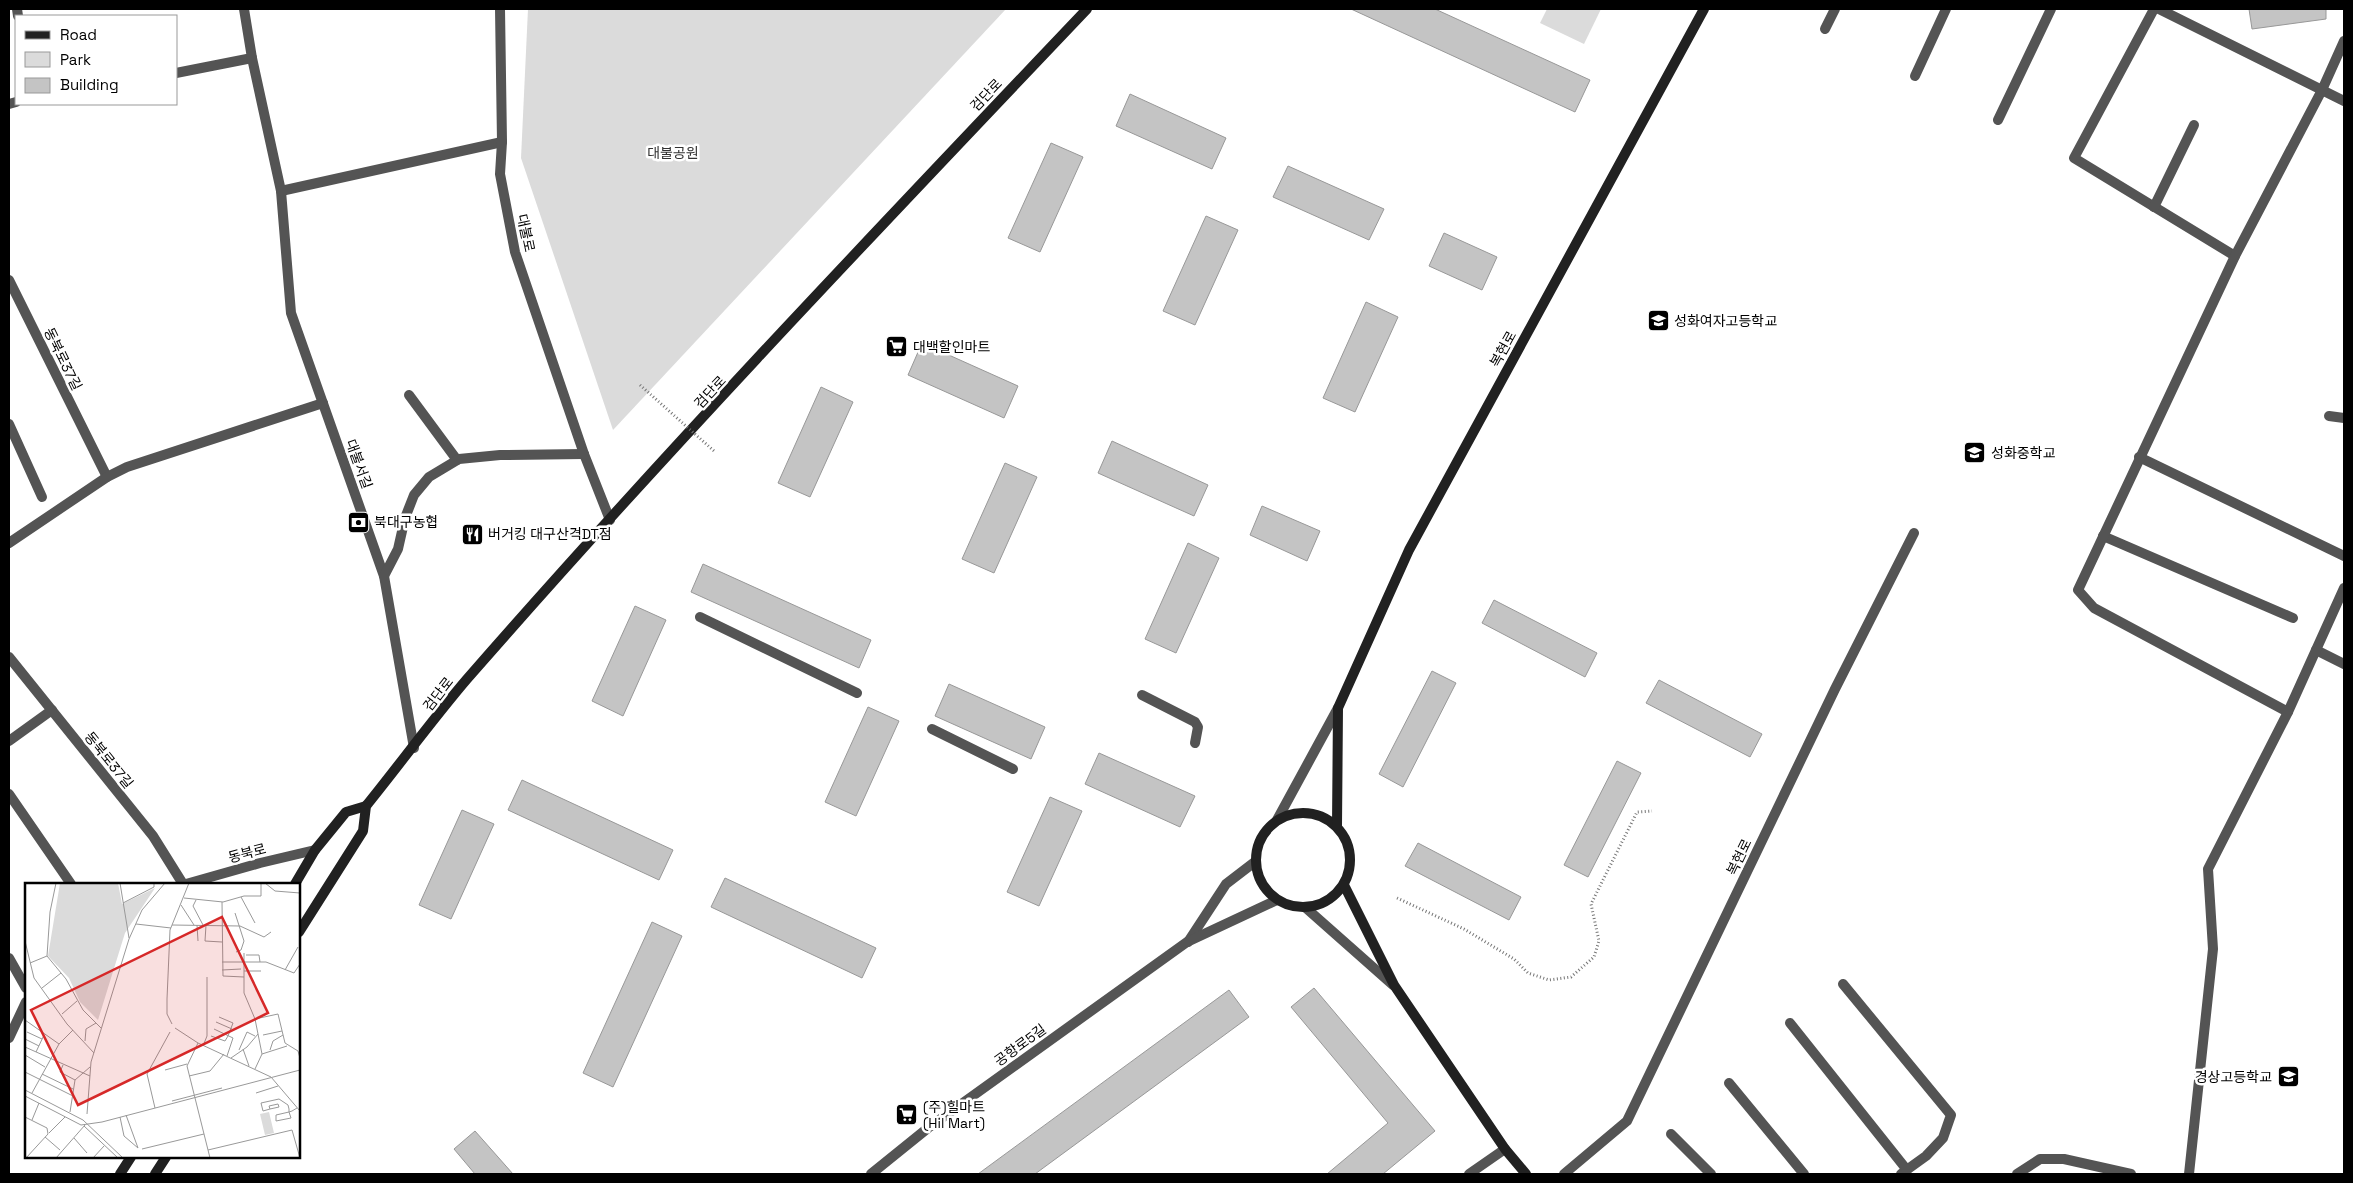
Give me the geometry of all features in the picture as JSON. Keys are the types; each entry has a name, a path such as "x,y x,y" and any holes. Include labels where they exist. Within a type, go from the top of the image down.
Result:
{"main road":[{"name":"검단로","path":"296,883 315,850 346,812 366,806 465,682 610,520 886,220 1087,9"},
{"name":"복현로","path":"1338,708 1409,550 1704,9"},
{"path":"1337,826 1338,708"},
{"path":"300,930 363,831 366,806"},
{"path":"1308,813 1323,817 1337,826 1346,839 1350,855 1350,871 1344,885 1334,896 1321,904 1306,908 1291,906 1277,900 1266,890 1258,876 1256,861 1258,846 1265,832 1277,820 1292,814 1308,813"},
{"path":"1344,885 1394,985 1505,1148 1526,1174"},
{"path":"120,1174 130,1158"},
{"path":"156,1174 165,1158"}],"street":[{"name":"대불서길","path":"244,9 252,58 281,190 291,313 384,576 414,748"},
{"name":"대불로","path":"500,9 502,142 500,174 515,252 584,454 610,520"},
{"path":"1825,29 1835,9"},
{"path":"1915,76 1946,9"},
{"path":"1998,120 2051,9"},
{"path":"2154,9 2074,158 2235,256"},
{"path":"2159,9 2344,100"},
{"path":"2288,712 2094,608 2078,590 2139,456 2235,256 2322,90 2344,41"},
{"path":"178,74 252,58"},
{"path":"2154,207 2194,125"},
{"path":"281,190 502,142"},
{"name":"동북로37길","path":"9,280 106,477"},
{"path":"409,395 457,460"},
{"path":"9,543 106,477 128,467 323,404"},
{"path":"2329,416 2344,418"},
{"path":"9,424 42,497"},
{"path":"384,576 398,549 405,518 414,495 429,477 457,460 500,455 584,454"},
{"path":"2139,456 2344,556"},
{"name":"복현로","path":"1564,1174 1627,1121 1835,689 1914,533"},
{"path":"2103,536 2293,618"},
{"path":"2189,1174 2213,949 2208,868 2288,712 2344,588"},
{"path":"700,617 857,693"},
{"path":"2316,650 2344,664"},
{"name":"동북로37길","path":"9,657 153,836 184,883"},
{"path":"1142,695 1195,722 1198,727 1195,743"},
{"path":"1277,820 1338,708"},
{"path":"9,741 52,710"},
{"path":"932,729 1014,769"},
{"path":"9,794 71,883"},
{"name":"동북로","path":"189,883 315,850"},
{"path":"1187,942 1226,884 1256,861"},
{"path":"1187,942 1277,900"},
{"path":"1306,908 1394,985"},
{"name":"공항로5길","path":"871,1174 928,1128 1187,942"},
{"path":"9,958 25,986"},
{"path":"1790,1023 1904,1172 1926,1156 1943,1138 1951,1115 1843,984"},
{"path":"9,1038 25,1004"},
{"path":"1729,1083 1804,1174"},
{"path":"1671,1134 1711,1174"},
{"path":"1468,1174 1505,1148"},
{"path":"2017,1174 2040,1159 2064,1159 2131,1174"}],"path":[{"path":"640,386 714,451"},
{"path":"1397,898 1464,929 1514,959 1528,973 1549,980 1571,977 1594,958 1599,942 1591,904 1637,812 1652,811"}],"green space":[{"name":"대불공원","path":"528,9 1006,9 613,430 521,158"},
{"path":"1547,9 1601,9 1584,44 1540,23"}],"building":[{"path":"1351,9 1435,9 1590,80 1575,112"},
{"path":"2249,9 2326,9 2326,19 2252,29"},
{"path":"1130,94 1226,138 1212,169 1116,126"},
{"path":"1051,143 1083,157 1040,252 1008,238"},
{"path":"1288,166 1384,209 1369,240 1273,197"},
{"path":"1206,216 1238,230 1195,325 1163,311"},
{"path":"1444,233 1497,257 1482,290 1429,266"},
{"path":"1366,302 1398,317 1355,412 1323,398"},
{"path":"922,343 1018,386 1004,418 908,375"},
{"path":"821,387 853,402 810,497 778,483"},
{"path":"1112,441 1208,485 1194,516 1098,473"},
{"path":"1005,463 1037,477 994,573 962,559"},
{"path":"1262,506 1320,531 1307,561 1250,535"},
{"path":"1188,543 1219,558 1176,653 1145,639"},
{"path":"703,564 871,640 859,668 691,592"},
{"path":"1494,600 1597,653 1585,677 1482,623"},
{"path":"635,606 666,620 623,716 592,701"},
{"path":"1432,671 1456,683 1403,787 1379,774"},
{"path":"1659,680 1762,734 1750,757 1646,703"},
{"path":"949,684 1045,727 1031,759 935,716"},
{"path":"868,707 899,721 856,816 825,802"},
{"path":"1099,753 1195,796 1180,827 1085,784"},
{"path":"1617,761 1641,773 1588,877 1564,865"},
{"path":"522,780 673,850 659,880 508,810"},
{"path":"1050,797 1082,811 1039,906 1007,892"},
{"path":"462,810 494,824 451,919 419,905"},
{"path":"1418,843 1521,897 1509,920 1405,866"},
{"path":"725,878 876,948 862,978 711,907"},
{"path":"652,922 682,936 613,1087 583,1073"},
{"path":"1314,988 1435,1131 1383,1174 1327,1174 1388,1123 1291,1007"},
{"path":"1229,990 1249,1017 1035,1174 978,1174"},
{"path":"475,1131 513,1174 475,1174 454,1149"}],"place":[{"name":"성화여자고등학교","path":"1658,321"},
{"name":"대백할인마트","path":"897,347"},
{"name":"성화중학교","path":"1975,453"},
{"name":"북대구농협","path":"358,522"},
{"name":"버거킹 대구산격DT점","path":"472,534"},
{"name":"경상고등학교","path":"2288,1077"},
{"name":"(주)힐마트 (Hil Mart)","path":"907,1115"}]}
